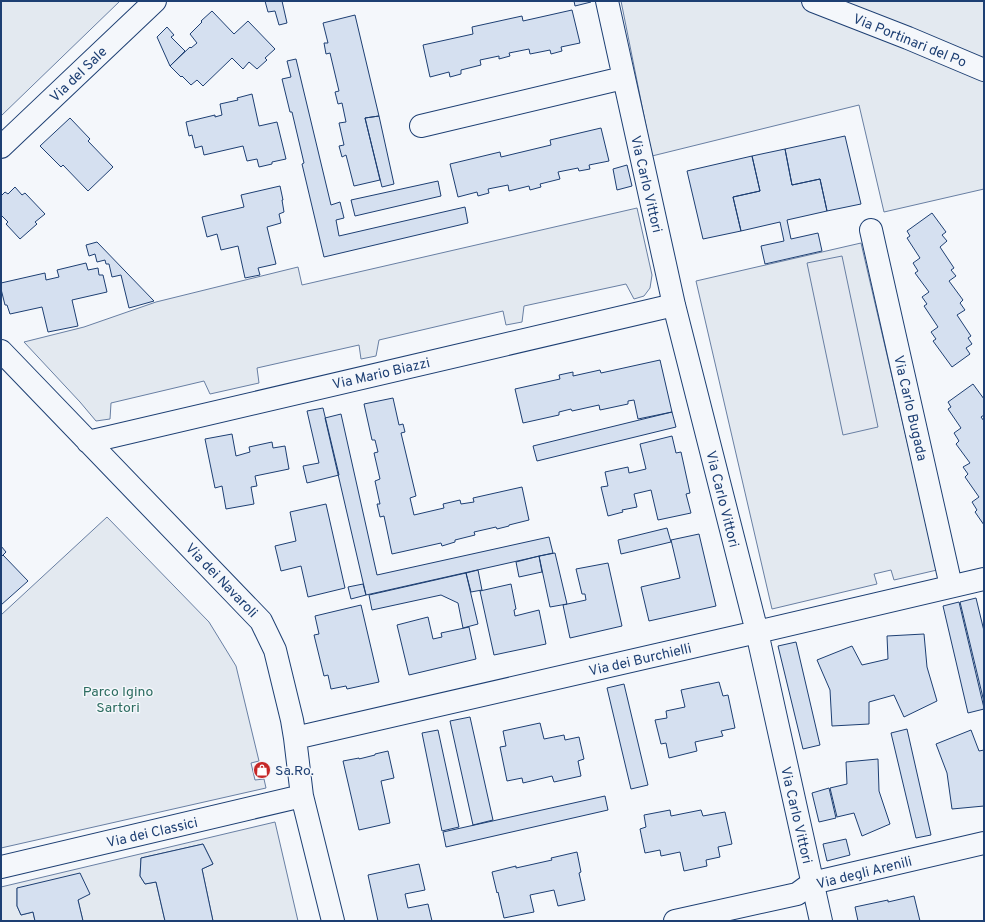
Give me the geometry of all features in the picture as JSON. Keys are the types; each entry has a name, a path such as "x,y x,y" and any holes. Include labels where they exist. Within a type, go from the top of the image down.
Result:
{"street":[{"name":"Via del Sale","path":"1,147 155,1"},
{"name":"Via Carlo Vittori","path":"607,1 674,305 756,632 821,921"},
{"name":"Via Portinari del Po","path":"813,1 908,38 984,70"},
{"path":"421,126 623,78"},
{"name":"Via Carlo Bugada","path":"871,230 951,586"},
{"name":"Via Mario Biazzi","path":"88,442 674,305"},
{"name":"Via dei Navaroli","path":"1,351 261,621 275,650 292,720 302,796 333,921"},
{"name":"Via dei Burchielli","path":"295,738 984,579"},
{"name":"Via dei Classici","path":"1,867 302,796"},
{"name":"Via degli Arenili","path":"675,921 797,894 812,883 984,843"}],"green space":[{"path":"1,1 120,1 1,116"},
{"path":"621,1 984,1 984,189 884,212 859,105 652,156"},
{"path":"637,208 652,275 650,288 644,296 634,299 626,284 524,306 522,322 506,325 503,311 379,340 376,356 361,359 359,345 257,368 259,383 210,394 204,381 111,403 110,419 96,421 24,342 84,327 156,302 298,267 302,285"},
{"path":"861,243 937,570 894,580 891,570 874,574 877,584 772,609 696,281"},
{"name":"Parco Igino Sartori","path":"107,517 209,622 236,666 259,761 251,763 255,780 264,779 266,788 1,848 1,615"},
{"path":"275,822 298,921 213,921 202,869 213,864 203,844 141,858 140,876 145,884 156,882 165,921 83,921 78,900 17,888 17,906 21,915 33,912 35,921 1,921 1,887"}],"shaded area":[{"path":"842,256 878,427 843,435 807,263"}],"building":[{"path":"265,1 282,1 287,23 279,25 275,11 268,12"},
{"path":"574,1 591,1 591,2 575,6"},
{"path":"572,10 580,43 561,47 562,51 551,54 550,50 530,54 529,49 509,53 510,56 499,59 499,56 480,60 481,65 461,70 461,74 450,77 449,72 430,77 423,45 473,34 472,27 522,16 523,21"},
{"path":"212,11 234,34 248,21 275,49 265,58 267,60 257,69 249,62 243,69 232,58 203,86 197,80 191,85 170,66 190,47 191,48 197,43 190,34"},
{"path":"355,15 379,116 365,118 380,180 354,186 346,155 342,157 339,146 344,145 339,123 346,122 342,103 338,104 335,92 339,91 330,53 326,54 324,43 328,43 323,23"},
{"path":"167,27 174,35 171,37 185,51 170,66 157,37"},
{"path":"296,59 331,205 340,202 344,218 336,220 339,236 465,207 468,223 324,257 302,164 304,163 292,112 290,112 282,79 291,77 287,61"},
{"path":"252,94 259,126 277,122 286,159 259,167 257,159 247,161 243,146 204,155 202,146 195,148 192,135 189,136 186,122 215,115 215,117 222,115 220,104 238,100 237,98"},
{"path":"379,116 394,184 382,187 365,118"},
{"path":"70,118 90,139 88,141 113,167 88,191 63,165 61,167 40,146"},
{"path":"601,128 609,161 589,165 590,169 579,171 578,168 558,172 560,179 540,184 541,187 530,190 529,186 509,191 508,185 488,189 489,193 478,196 477,192 458,197 450,164 500,152 501,157 551,145 550,140"},
{"path":"845,136 861,204 827,211 820,179 792,185 785,149"},
{"path":"785,149 792,185 820,179 827,211 787,220 791,239 818,233 822,251 765,264 761,246 784,241 780,222 741,231 733,197 760,191 752,156"},
{"path":"752,156 760,191 733,197 741,231 703,239 687,171"},
{"path":"627,165 632,186 617,190 613,169"},
{"path":"438,181 441,196 355,216 351,200"},
{"path":"280,186 284,212 279,214 281,223 267,227 276,264 258,268 260,275 245,278 238,246 221,250 217,234 207,237 202,217 244,207 241,195"},
{"path":"15,187 22,195 25,193 45,214 35,222 37,224 20,239 6,224 8,222 2,216 1,217 1,196 5,192 8,194"},
{"path":"932,213 946,232 942,235 947,241 940,247 954,268 951,270 956,276 949,281 963,300 960,303 965,310 957,315 971,336 968,338 972,344 966,348 970,354 952,367 933,341 936,339 931,332 938,327 924,306 927,304 922,297 929,292 915,273 918,271 913,263 920,258 907,238 910,236 907,231"},
{"path":"97,242 154,301 129,308 121,275 112,277 109,264 106,264 105,260 97,262 95,254 89,256 86,245"},
{"path":"86,263 88,270 98,268 99,275 103,275 107,292 72,300 78,326 48,332 42,307 10,314 7,305 5,305 1,283 45,273 46,280 59,277 57,270"},
{"path":"660,360 672,412 638,419 634,400 628,401 628,404 600,410 599,405 572,411 571,409 559,412 559,415 523,423 515,389 560,379 559,375 573,372 573,376 600,370 601,373"},
{"path":"973,384 984,399 984,415 981,417 984,421 984,525 975,512 977,510 972,502 979,497 965,477 968,474 963,467 970,463 956,444 959,441 954,433 961,428 948,409 951,407 948,402"},
{"path":"393,398 399,425 403,424 405,432 401,433 416,496 410,498 414,515 444,508 443,504 460,500 461,504 474,502 473,498 522,487 529,520 497,529 496,527 474,532 475,535 455,540 455,542 442,546 441,543 392,554 384,516 380,517 377,504 380,504 375,481 380,479 374,453 378,452 375,440 372,440 364,404"},
{"path":"323,408 339,475 307,483 303,466 319,463 307,411"},
{"path":"672,412 676,427 537,461 533,446"},
{"path":"341,414 377,575 549,537 553,553 366,595 325,418"},
{"path":"232,434 236,456 250,452 249,447 272,442 273,448 285,446 289,469 255,476 257,486 251,487 254,504 226,509 222,486 215,488 205,439"},
{"path":"672,436 676,453 681,452 690,493 686,494 691,513 658,520 651,490 634,494 637,507 622,510 623,512 608,516 601,487 608,486 605,472 628,467 629,473 646,469 640,444"},
{"path":"326,504 345,588 308,597 301,566 281,571 275,546 296,541 290,512"},
{"path":"667,528 671,542 621,554 618,540"},
{"path":"699,534 716,606 649,621 641,587 680,578 671,540"},
{"path":"1,546 6,552 1,557"},
{"path":"555,553 567,604 550,607 539,556"},
{"path":"3,555 28,581 1,605 1,557"},
{"path":"539,556 542,572 519,577 516,562"},
{"path":"608,563 622,626 570,638 563,605 586,600 585,594 582,594 576,569"},
{"path":"478,570 482,590 471,592 466,573"},
{"path":"466,573 478,624 463,628 458,603 441,595 372,610 369,595"},
{"path":"363,584 366,595 351,599 348,587"},
{"path":"511,584 516,609 514,610 515,616 539,610 546,644 494,655 480,591"},
{"path":"976,598 984,631 984,702 960,602"},
{"path":"959,602 984,708 968,713 943,606"},
{"path":"361,605 379,682 347,689 346,686 331,689 328,675 324,676 314,635 319,634 315,616"},
{"path":"428,617 433,639 442,637 441,633 469,627 476,659 409,675 397,625"},
{"path":"924,634 927,667 937,701 904,717 894,695 869,702 869,724 832,726 830,690 817,660 852,646 862,665 888,659 887,636"},
{"path":"796,642 820,745 803,749 778,646"},
{"path":"719,682 723,696 728,695 735,728 721,731 723,736 695,742 697,751 669,758 666,743 661,744 655,720 667,718 666,711 685,707 681,690"},
{"path":"624,684 648,785 631,789 607,688"},
{"path":"470,717 493,820 473,825 450,721"},
{"path":"540,723 544,739 564,735 565,740 579,737 584,759 578,761 581,776 554,782 552,776 523,783 522,778 507,781 500,747 506,746 503,731"},
{"path":"907,729 931,835 916,838 891,733"},
{"path":"438,730 459,827 442,831 422,733"},
{"path":"971,730 979,751 984,750 984,806 952,809 947,773 936,744"},
{"path":"388,751 394,778 381,781 390,823 359,830 343,761 359,759"},
{"path":"878,759 879,791 890,824 862,836 854,813 837,817 830,788 847,784 846,762"},
{"path":"829,788 836,818 819,822 812,793"},
{"path":"605,796 608,810 446,847 443,832"},
{"path":"670,810 671,816 701,810 703,816 725,812 732,844 718,847 720,857 706,860 707,866 684,871 680,852 661,856 660,850 645,853 640,829 646,827 644,815"},
{"path":"846,839 850,855 827,861 823,844"},
{"path":"203,844 213,864 202,869 213,921 165,921 156,882 145,884 140,876 141,858"},
{"path":"577,852 581,872 579,873 585,900 558,906 554,890 530,895 534,912 504,918 492,872 552,860 551,858"},
{"path":"419,864 425,890 405,894 408,908 428,904 432,921 378,921 368,875"},
{"path":"80,873 90,894 78,900 83,921 35,921 33,912 21,915 17,906 17,888"},
{"path":"914,896 920,921 858,921 855,907"}],"place":[{"name":"Sa.Ro.","path":"262,770"}]}
